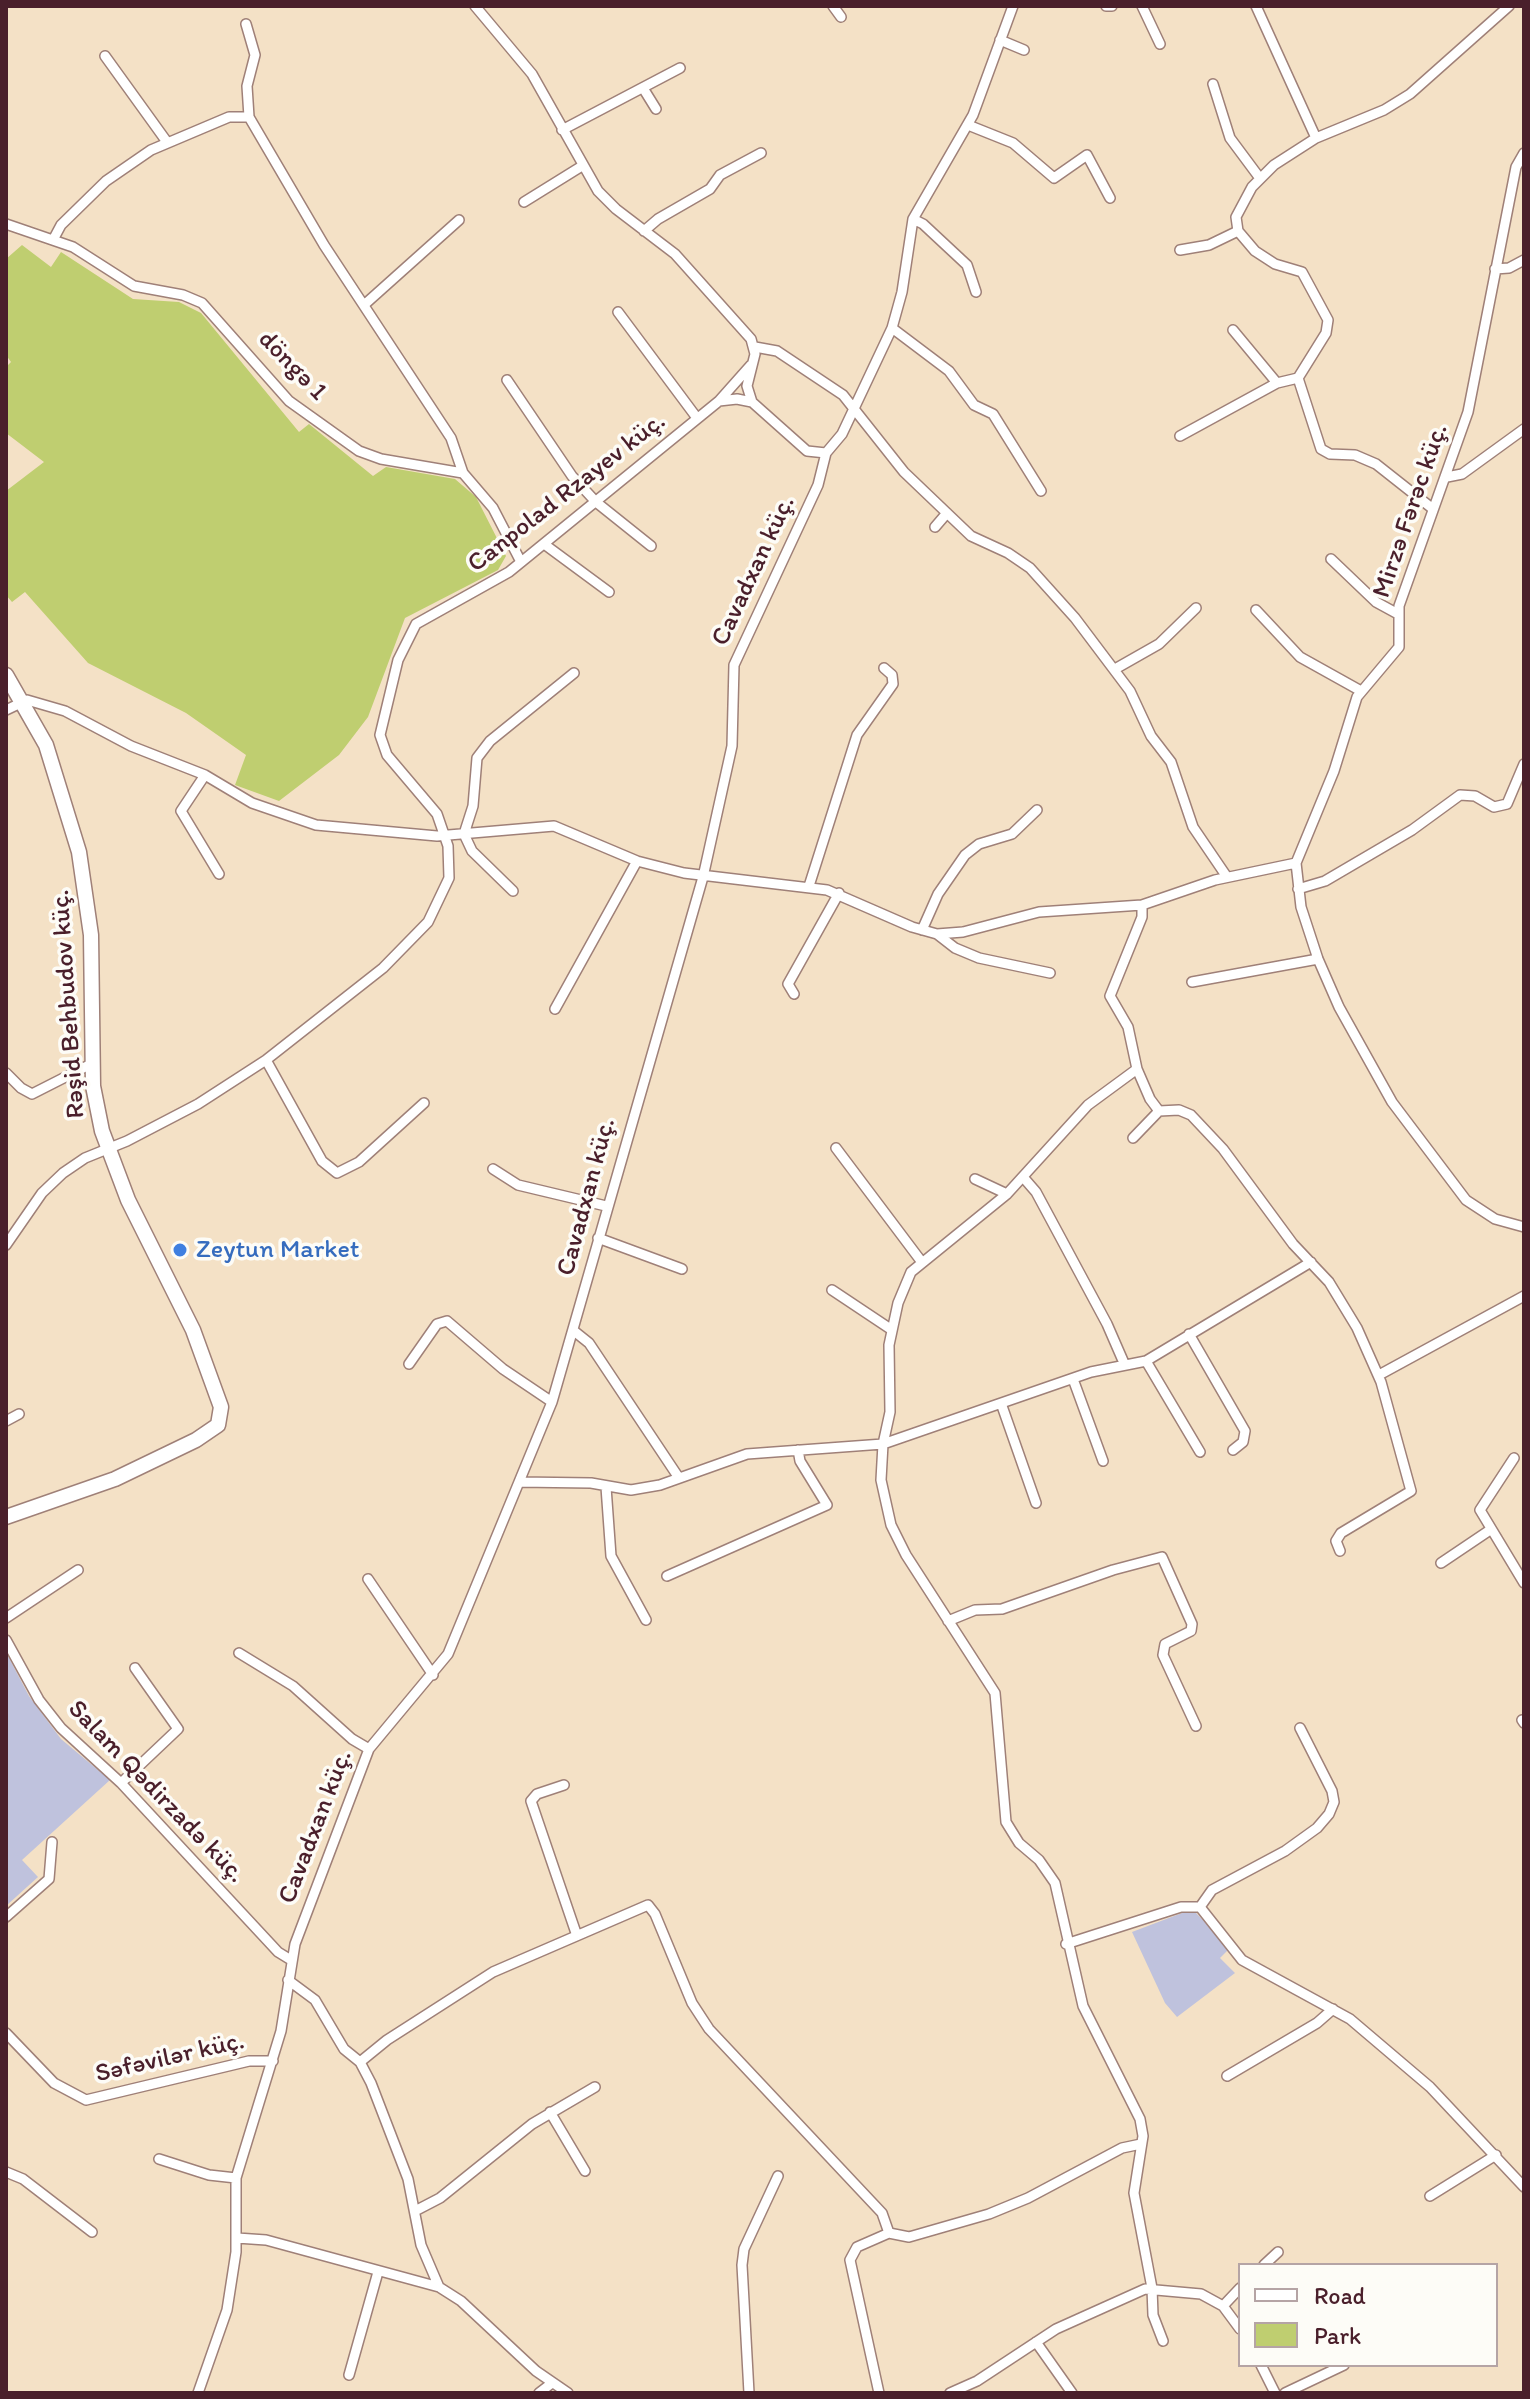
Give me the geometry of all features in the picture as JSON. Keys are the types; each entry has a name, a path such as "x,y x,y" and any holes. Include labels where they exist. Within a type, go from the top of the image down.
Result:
{"street":[{"path":"475,6 532,74 582,166 605,199 687,266 755,347 777,351 821,377 855,407 904,472 947,513 981,542 1008,553 1030,568 1115,669 1151,736 1171,762 1193,827 1227,877"},
{"path":"833,6 841,17"},
{"name":"Cavadxan küç.","path":"198,2393 224,2323 237,2238 236,2178 273,2061 291,1960 369,1749 445,1660 466,1617 552,1402 703,877 732,746 734,665 818,485 826,453 842,434 892,328 902,292 913,219 968,125 1013,6"},
{"path":"1142,6 1160,44"},
{"path":"1256,6 1316,138"},
{"path":"1180,436 1277,383 1298,378 1326,333 1325,314 1302,272 1266,260 1238,231 1238,209 1259,177 1316,138 1384,110 1410,94 1509,6"},
{"path":"246,24 255,55 247,86 249,117 364,305 451,438 463,473 493,508 521,562"},
{"path":"1000,40 1024,50"},
{"path":"105,56 167,142"},
{"path":"562,130 680,68"},
{"path":"1213,84 1230,138 1259,177"},
{"path":"643,88 656,109"},
{"path":"53,240 61,225 106,181 167,142 229,117 249,117"},
{"path":"968,125 1013,143 1054,178 1087,155 1110,198"},
{"path":"644,231 658,219 710,189 720,175 761,153"},
{"name":"Mirzə Fərəc küç.","path":"1296,863 1334,771 1361,691 1399,647 1398,614 1468,412 1516,167 1524,153"},
{"path":"524,202 582,166"},
{"path":"913,219 923,224 967,265 976,292"},
{"path":"364,305 459,220"},
{"name":"döngə 1","path":"6,224 73,247 134,286 183,295 202,303 289,401 359,451 381,459 463,473"},
{"path":"1180,250 1209,245 1238,231"},
{"path":"1495,269 1509,268 1524,260"},
{"path":"618,312 697,418"},
{"path":"892,328 949,371 974,405 993,414 1041,491"},
{"path":"1233,330 1277,383"},
{"path":"752,402 747,386 755,347"},
{"name":"Canpolad Rzayev küç.","path":"6,1245 52,1182 85,1158 198,1104 266,1060 383,968 420,934 437,909 449,878 450,855 430,803 393,762 381,742 381,727 398,660 416,624 487,587 521,562 719,401 751,364"},
{"path":"1298,378 1321,449 1330,454 1355,455 1376,464 1433,509"},
{"path":"507,380 564,465 596,502 651,546"},
{"path":"719,401 737,399 752,402 807,451 826,453"},
{"path":"1447,477 1462,474 1524,429"},
{"path":"935,527 947,513"},
{"path":"544,544 609,592"},
{"path":"1331,559 1376,602 1398,614"},
{"path":"1115,669 1159,644 1196,608"},
{"path":"1256,610 1300,657 1361,691"},
{"path":"809,886 857,735 893,684 892,675 884,668"},
{"path":"513,891 472,851 464,834 473,806 477,758 483,748 574,673"},
{"name":"Rəşid Behbudov küç.","path":"6,675 53,763 84,881 92,968 95,1101 108,1148 128,1200 193,1330 221,1407 221,1417 209,1432 137,1469 6,1517"},
{"path":"6,710 22,700 78,716 131,746 205,775 263,808 316,825 445,836 554,826 637,861 703,877 809,886 839,893 937,934 963,932 1039,912 1142,905 1227,877 1296,863 1298,889 1318,959 1354,1036 1404,1121 1474,1208 1495,1219 1524,1227"},
{"path":"1298,889 1325,881 1366,853 1412,830 1460,795 1475,796 1494,807 1507,804 1524,764"},
{"path":"205,775 181,811 219,874"},
{"path":"922,930 938,894 965,855 979,844 1012,834 1037,810"},
{"path":"555,1009 637,861"},
{"path":"794,994 788,984 839,893"},
{"path":"1142,905 1142,917 1110,996 1128,1027 1137,1069 1159,1111"},
{"path":"937,934 955,948 979,958 1050,973"},
{"path":"1192,982 1318,959"},
{"path":"266,1060 322,1161 337,1173 359,1162 424,1103"},
{"path":"6,1073 32,1094 93,1063"},
{"path":"1137,1069 1088,1105 1007,1194 921,1261 904,1287 892,1330 887,1364 890,1412 883,1444 881,1480 891,1525 995,1693 1006,1822 1019,1843 1039,1860 1055,1883 1066,1944 1083,2006 1140,2119 1141,2144 1134,2193 1152,2288 1153,2315 1163,2341"},
{"path":"1133,1138 1159,1111 1179,1110 1191,1115 1223,1149 1346,1308 1379,1375 1411,1491 1341,1533 1336,1541 1340,1551"},
{"path":"836,1148 921,1261"},
{"path":"493,1169 518,1185 606,1206"},
{"path":"1023,1177 1036,1192 1107,1324 1124,1363"},
{"path":"975,1179 1007,1194"},
{"path":"598,1238 682,1269"},
{"path":"519,1482 540,1485 581,1483 631,1490 679,1478 729,1457 883,1444 1002,1406 1073,1379 1124,1363 1146,1361 1261,1295 1311,1262"},
{"path":"832,1290 892,1330"},
{"path":"1379,1375 1524,1296"},
{"path":"409,1364 437,1324 447,1321 503,1369 552,1402"},
{"path":"574,1331 589,1343 679,1478"},
{"path":"1189,1334 1245,1431 1246,1437 1233,1450"},
{"path":"1146,1361 1200,1452"},
{"path":"1073,1379 1103,1461"},
{"path":"1002,1406 1036,1503"},
{"path":"6,1421 19,1414"},
{"path":"667,1576 827,1505 800,1461 798,1450"},
{"path":"1514,1458 1481,1505 1480,1515 1524,1583"},
{"path":"606,1487 611,1556 646,1620"},
{"path":"1441,1563 1490,1530"},
{"path":"948,1621 975,1610 1002,1609 1113,1570 1162,1557 1192,1624 1191,1631 1165,1644 1163,1655 1196,1726"},
{"path":"6,1618 78,1570"},
{"path":"368,1579 433,1675"},
{"name":"Salam Qədirzadə küç.","path":"6,1640 50,1714 121,1783 278,1952 291,1960"},
{"path":"239,1653 293,1686 352,1739 369,1749"},
{"path":"121,1783 178,1729 135,1668"},
{"path":"1200,1907 1212,1890 1285,1851 1317,1828 1329,1814 1334,1802 1332,1791 1300,1728"},
{"path":"564,1785 537,1794 531,1801 576,1933"},
{"path":"6,1917 49,1879 52,1842"},
{"path":"360,2062 387,2040 477,1981 576,1933 643,1905 651,1907 692,2003 709,2029 882,2213 889,2233"},
{"path":"1066,1944 1181,1907 1200,1907"},
{"path":"1200,1907 1242,1960 1333,2009 1430,2087 1524,2187"},
{"path":"288,1980 315,2000 344,2049 360,2062 398,2152 421,2245 439,2287"},
{"path":"1227,2076 1317,2023 1333,2009"},
{"name":"Səfəvilər küç.","path":"6,2033 54,2083 86,2100 249,2061 273,2061"},
{"path":"415,2211 440,2198 550,2112 595,2087"},
{"path":"550,2112 585,2171"},
{"path":"879,2393 850,2260 857,2247 889,2233 902,2238 989,2214 1122,2148 1141,2144"},
{"path":"1430,2196 1496,2155"},
{"path":"159,2159 209,2175 236,2178"},
{"path":"6,2172 23,2179 92,2232"},
{"path":"749,2393 742,2265 744,2249 778,2176"},
{"path":"237,2238 266,2240 439,2287 461,2301 552,2383 568,2393"},
{"path":"1266,2263 1278,2252"},
{"path":"349,2375 378,2272"},
{"path":"950,2393 977,2381 1036,2342 1095,2309 1134,2292 1152,2288 1191,2291 1223,2306 1238,2326"},
{"path":"1223,2306 1238,2290"},
{"path":"1036,2342 1072,2393"},
{"path":"1262,2367 1275,2393"},
{"path":"1285,2393 1340,2367"},
{"path":"539,2393 552,2383"}],"shaded area":[{"path":"6,1652 29,1696 61,1739 110,1780 22,1860 38,1877 6,1906"},
{"path":"1182,1913 1196,1913 1202,1919 1228,1950 1220,1958 1235,1973 1177,2017 1165,2003 1132,1932"}],"green space":[{"path":"22,245 51,267 61,252 133,299 179,302 201,313 299,432 309,424 373,476 386,467 455,479 476,497 506,556 498,570 405,618 368,717 339,755 279,801 235,785 246,755 186,713 88,663 25,592 12,602 6,595 6,491 44,462 6,433 6,367 11,362 6,355 6,259"}],"place":[{"name":"Zeytun Market","path":"180,1250"}]}
